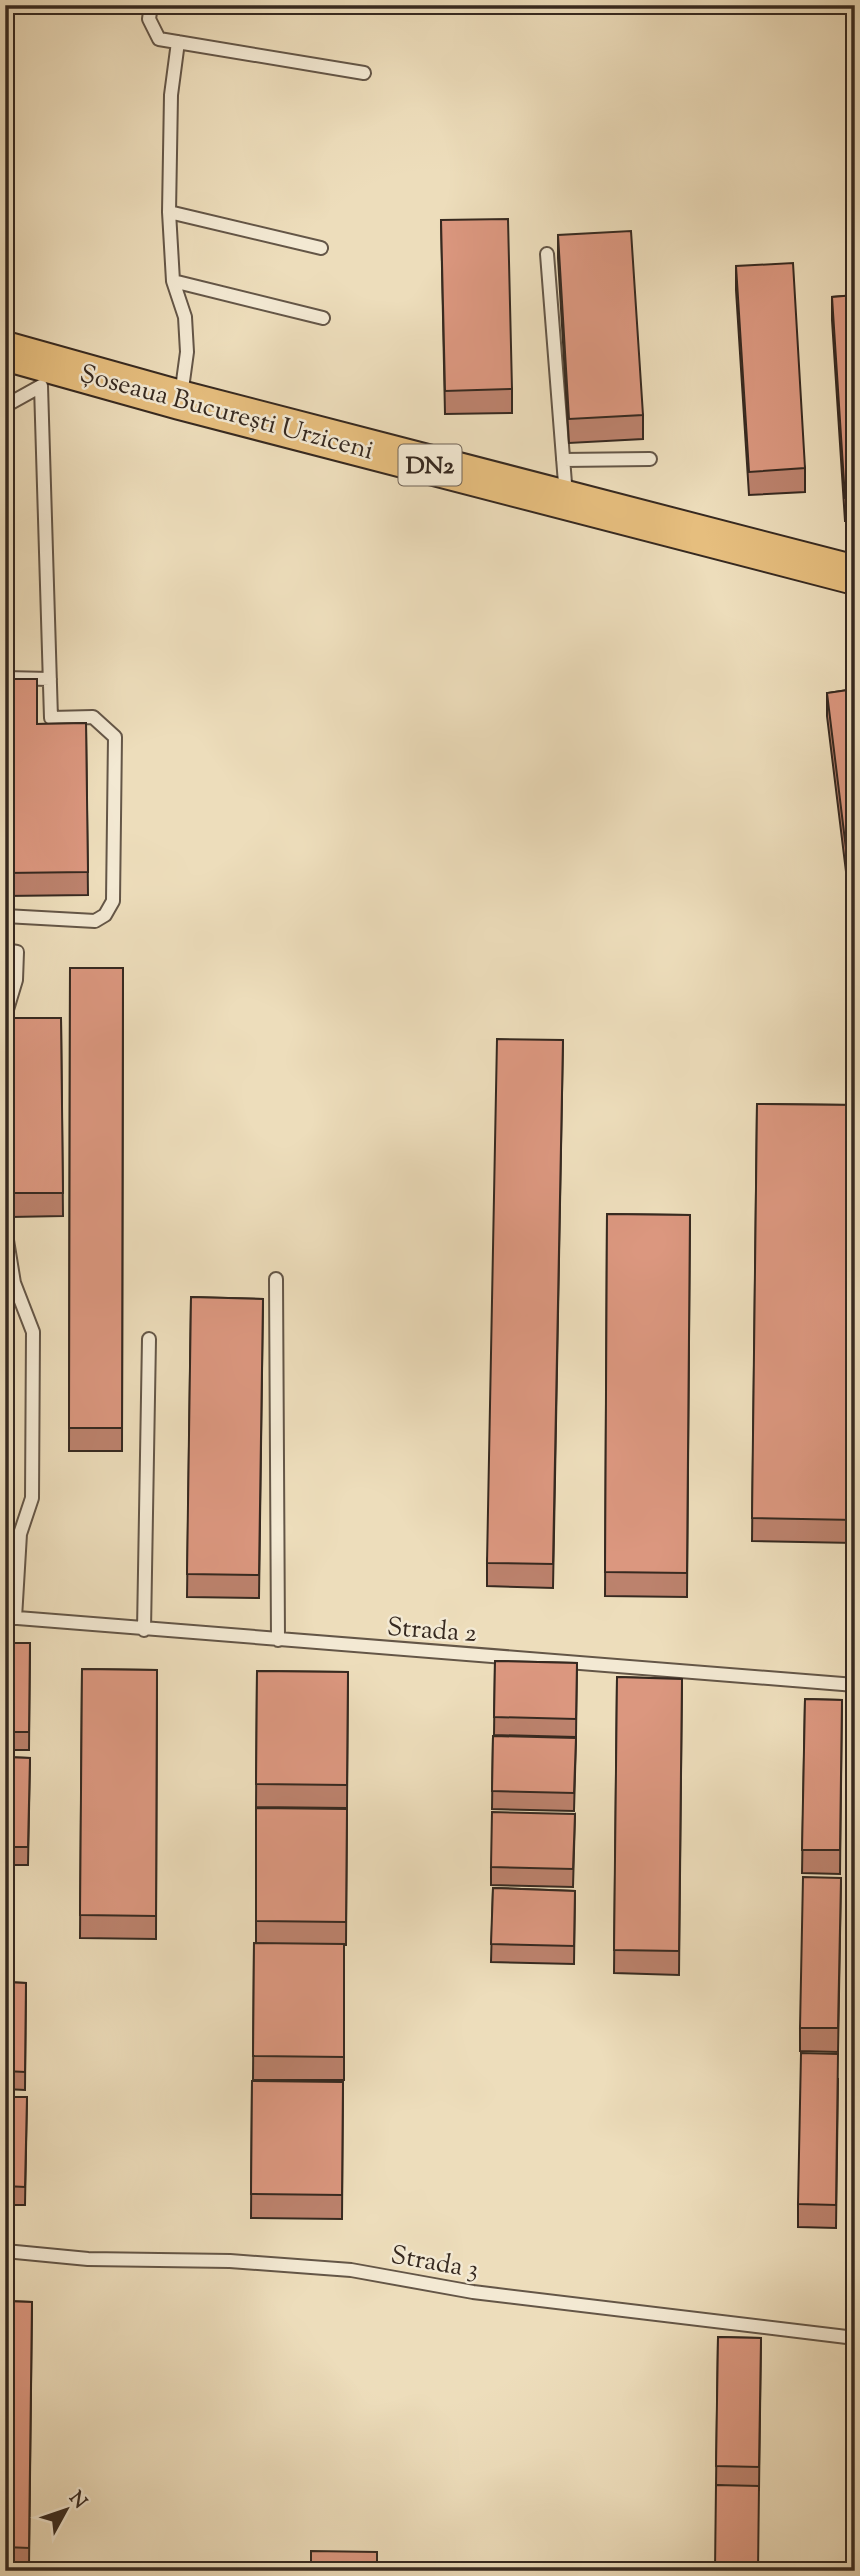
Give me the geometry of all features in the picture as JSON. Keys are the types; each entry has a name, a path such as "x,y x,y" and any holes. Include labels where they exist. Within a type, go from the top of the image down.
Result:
{"highway":[{"name":"Șoseaua București Urziceni","path":"5,351 180,400 855,575"},
{"name":"Șoseaua București Urziceni","path":"23,381 855,597"}],"lane":[{"path":"151,5 149,19 159,39 364,73"},
{"path":"177,42 171,95 169,212 173,281 185,317 187,352 180,400"},
{"path":"169,212 321,248"},
{"path":"547,254 566,500"},
{"path":"173,281 323,318"},
{"path":"5,406 23,381"},
{"path":"5,916 95,921 105,915 113,901 115,737 93,717 51,718 50,679 23,381"},
{"path":"563,460 650,459"},
{"path":"5,678 50,679"},
{"path":"5,950 16,952 16,980 6,1013 5,1121"},
{"path":"5,1228 14,1283 33,1332 32,1498 20,1534 10,1618"},
{"path":"276,1279 278,1640"},
{"path":"144,1630 149,1339"},
{"name":"Strada 2","path":"10,1618 855,1685"},
{"name":"Strada 3","path":"5,2250 88,2259 230,2262 351,2270 473,2292 855,2338"}],"building":[{"path":"855,78 855,126 847,125"},
{"path":"508,219 512,389 445,391 441,220"},
{"path":"631,231 643,415 569,419 558,235"},
{"path":"793,263 805,468 749,472 736,266"},
{"path":"855,295 855,497 845,498 832,297"},
{"path":"5,679 37,679 37,724 86,723 88,872 5,873"},
{"path":"855,689 855,906 853,906 827,693"},
{"path":"70,968 123,968 122,1428 69,1428"},
{"path":"9,1018 61,1018 63,1193 11,1193"},
{"path":"497,1039 563,1040 553,1564 487,1563"},
{"path":"757,1104 855,1105 855,1520 752,1518"},
{"path":"607,1214 690,1215 687,1573 605,1572"},
{"path":"191,1297 263,1299 259,1575 187,1574"},
{"path":"5,1643 30,1643 29,1732 5,1732"},
{"path":"495,1661 577,1663 576,1719 494,1717"},
{"path":"82,1669 157,1670 156,1916 80,1915"},
{"path":"257,1671 348,1672 347,1785 256,1784"},
{"path":"617,1677 682,1679 679,1951 614,1950"},
{"path":"805,1699 842,1700 840,1850 802,1850"},
{"path":"493,1736 576,1738 574,1793 492,1791"},
{"path":"5,1757 30,1758 28,1847 5,1847"},
{"path":"256,1808 347,1809 346,1922 256,1921"},
{"path":"492,1812 575,1814 573,1869 491,1867"},
{"path":"803,1877 841,1878 838,2028 800,2028"},
{"path":"493,1888 575,1891 574,1946 491,1944"},
{"path":"254,1943 344,1944 344,2057 253,2056"},
{"path":"5,1982 26,1983 25,2072 5,2071"},
{"path":"801,2053 838,2054 836,2205 798,2204"},
{"path":"252,2081 343,2082 342,2195 251,2194"},
{"path":"5,2097 27,2097 25,2187 5,2186"},
{"path":"5,2301 32,2302 29,2548 5,2547"},
{"path":"718,2337 761,2338 759,2467 716,2466"},
{"path":"716,2485 759,2486 758,2571 715,2571"},
{"path":"311,2551 377,2552 377,2571 311,2571"},
{"path":"5,2566 30,2567 30,2571 5,2571"}]}
